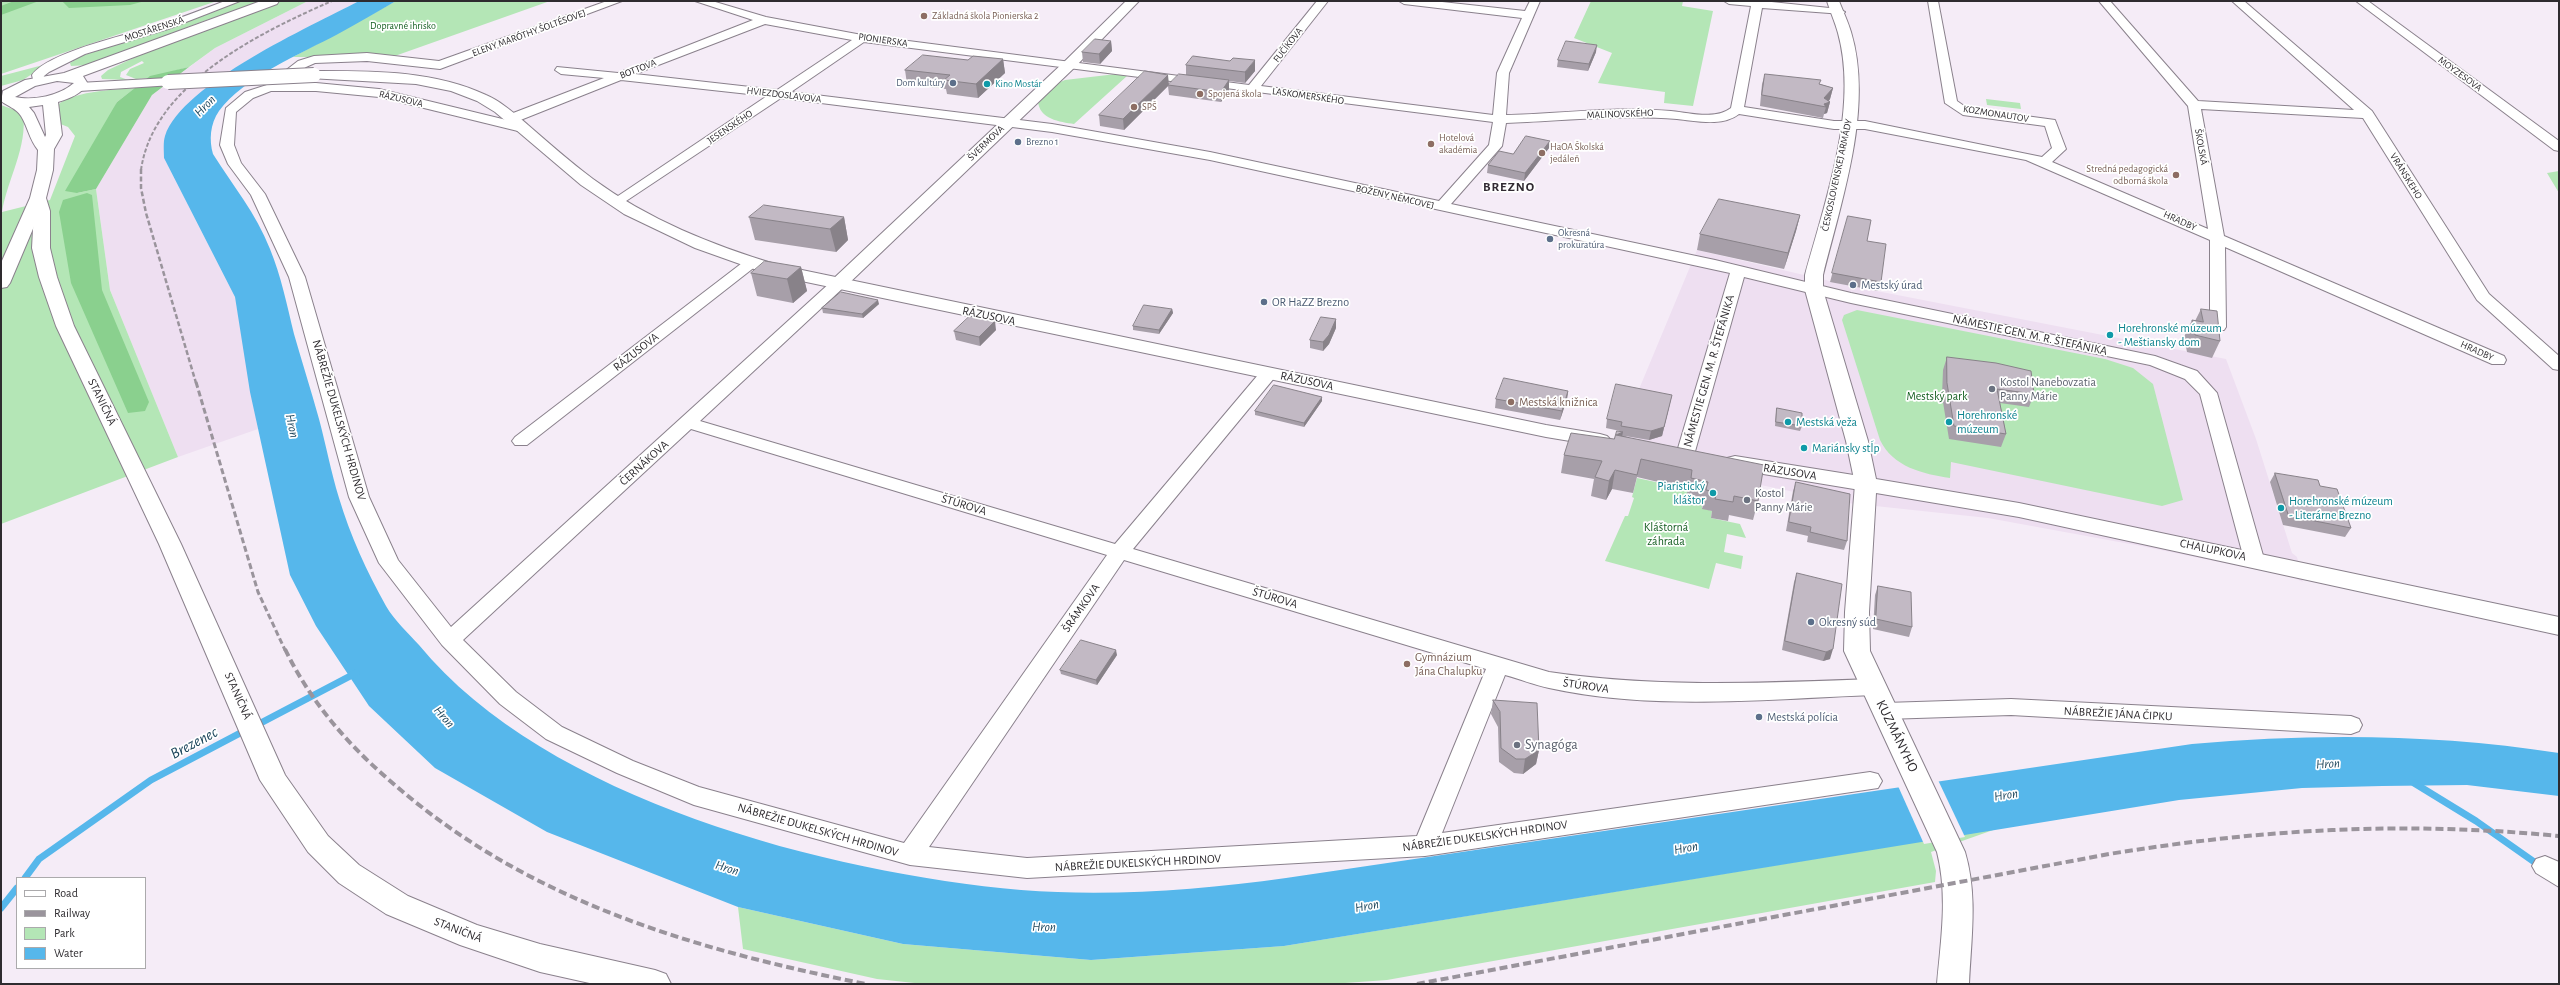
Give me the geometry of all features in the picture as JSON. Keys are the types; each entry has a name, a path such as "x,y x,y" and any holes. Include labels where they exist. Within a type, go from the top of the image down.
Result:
{"main road":[{"path":"9,95 50,99 70,80 166,40 274,1"},
{"name":"ŠVERMOVA","path":"838,284 1028,102 1069,65 1133,1"},
{"name":"ČESKOSLOVENSKEJ ARMÁDY","path":"1814,290 1814,275 1849,126 1851,67 1845,30 1836,6"},
{"name":"RÁZUSOVA","path":"70,80 129,84 314,75 383,76 440,85 476,95 517,123 582,178 617,203 680,236 751,263 838,284 1546,431 1620,444"},
{"path":"9,95 38,80 70,80"},
{"path":"9,95 27,113 39,141 46,149"},
{"path":"1,283 38,198 45,170 46,149 54,136 50,99"},
{"name":"STANIČNÁ","path":"38,198 42,211 41,248 48,278 65,326 170,544 274,780 318,844 349,874 397,905 470,936 540,958 655,984"},
{"path":"1814,290 1820,317 1857,441 1866,484"},
{"name":"RÁZUSOVA","path":"1664,451 1866,484"},
{"name":"CHALUPKOVA","path":"1866,484 2019,510 2254,559 2559,626"},
{"name":"KUZMÁNYHO","path":"1866,484 1856,630 1857,651 1951,852 1958,872 1961,896 1953,984"}],"street":[{"name":"MOSTÁRENSKÁ","path":"38,80 40,72 72,56 164,27 235,1"},
{"name":"ELENY MARÓTHY ŠOLTÉSOVEJ","path":"278,86 280,80 302,64 314,60 367,57 440,65 617,1"},
{"name":"PIONIERSKA","path":"700,1 764,20 862,38 1069,65"},
{"name":"FUČÍKOVA","path":"1253,88 1322,1"},
{"path":"1404,1 1528,15"},
{"path":"1441,208 1495,146 1500,133 1503,73 1535,1"},
{"name":"ČESKOSLOVENSKEJ ARMÁDY","path":"1729,1 1757,4 1836,6"},
{"name":"KOZMONAUTOV","path":"1933,1 1951,104 1963,111 2050,123 2059,149 2044,162"},
{"path":"2104,1 2194,105 2367,114"},
{"name":"VRÁNSKEHO","path":"2237,1 2367,114 2483,297 2501,316 2559,365"},
{"name":"MOYZESOVA","path":"2361,1 2559,147"},
{"path":"1737,110 1757,4"},
{"name":"BOTTOVA","path":"517,123 618,77 764,20"},
{"name":"JESENSKÉHO","path":"617,203 862,38"},
{"name":"MOSTÁRENSKÁ","path":"70,80 60,65 72,56"},
{"name":"LASKOMERSKÉHO","path":"1069,65 1501,119"},
{"name":"HVIEZDOSLAVOVA","path":"561,70 780,94 1006,123"},
{"name":"LASKOMERSKÉHO","path":"1049,83 1073,75 1121,71"},
{"name":"RÁZUSOVA","path":"278,86 316,87 379,93 517,123"},
{"name":"NÁBREŽIE DUKELSKÝCH HRDINOV","path":"278,86 249,95 230,111 227,145 235,164 258,194 273,223 297,278 359,497 389,563 450,640 508,698 554,734 625,767 694,795 910,856 1027,868 1149,864 1425,846 1763,794 1870,781"},
{"name":"BOŽENY NĚMCOVEJ","path":"1028,102 1040,121 1052,128"},
{"name":"ŠKOLSKÁ","path":"2194,105 2217,238 2218,327"},
{"name":"HRADBY","path":"1737,110 1849,126 1865,125 2030,157 2498,360"},
{"name":"MALINOVSKÉHO","path":"1501,119 1643,112 1718,117 1731,115 1737,110"},
{"name":"BOŽENY NĚMCOVEJ","path":"1006,123 1052,128 1210,156 1441,208 1738,271"},
{"name":"RÁZUSOVA","path":"521,441 751,263"},
{"name":"NÁMESTIE GEN. M. R. ŠTEFÁNIKA","path":"1685,454 1738,271 1814,290 2155,361 2191,375 2208,393 2254,559"},
{"name":"ČERNÁKOVA","path":"450,640 838,284"},
{"name":"ŠRÁMKOVA","path":"910,856 1120,551 1268,373"},
{"name":"ŠTÚROVA","path":"688,423 1120,551 1498,666 1563,683 1598,689 1647,693 1722,694 1873,687"},
{"path":"1425,846 1498,666"},
{"name":"NÁBREŽIE JÁNA ČIPKU","path":"1885,711 2011,707 2351,725"}],"shaded area":[{"path":"308,1 359,1 266,50 219,77 180,113 165,136 164,158 235,297 258,429 178,457 110,290 96,189 152,95 215,48"},
{"path":"1697,250 1851,286 2226,359 2256,439 2292,553 2297,557 2303,582 2292,577 2141,546 1988,518 1847,503 1612,454"}],"green space":[{"path":"14,1 39,1 1,15 1,6"},
{"path":"62,1 145,1 130,5 69,8"},
{"path":"217,1 1,74 1,2"},
{"path":"240,1 265,1 201,22 89,65 71,66 70,63 81,56 167,28"},
{"path":"281,1 308,1 215,48 189,67 148,78 136,79 126,75 130,69 144,63 142,61 121,72 120,77 128,80 102,79 101,76 108,70 161,45"},
{"name":"Dopravné ihrisko","path":"396,1 550,1 392,57 293,57"},
{"path":"1591,1 1683,1 1682,6 1713,11 1693,106 1664,103 1665,92 1598,83 1612,53 1574,38"},
{"path":"47,64 23,80 1,86 1,76"},
{"path":"189,67 152,95 96,189 77,193 65,191 117,102 150,76"},
{"path":"1116,74 1127,76 1074,124 1057,121 1046,116 1039,107 1038,101 1053,85 1065,80"},
{"path":"135,88 117,102 77,193 96,189 110,290 178,457 1,524 1,105 23,113 24,126 20,151 2,212 50,200 75,136 68,127 58,123 57,107 61,102 93,92"},
{"path":"1986,99 2020,103 2021,109 1987,105"},
{"path":"2559,171 2559,193 2547,173"},
{"path":"87,193 92,195 102,290 149,402 145,411 128,413 71,283 59,212 63,200"},
{"name":"Mestský park","path":"1857,310 2105,359 2133,368 2153,384 2183,500 2162,506 1951,462 1950,478 1919,471 1901,463 1893,457 1880,440 1842,320 1844,315"},
{"name":"Kláštorná záhrada","path":"1637,478 1688,489 1703,501 1702,508 1712,511 1711,518 1740,524 1746,538 1727,534 1724,552 1743,556 1741,569 1716,563 1709,589 1605,561 1625,516 1628,516 1634,498 1632,497"},
{"path":"1996,829 1931,852 1936,871 1935,882 1387,980 1331,984 924,984 877,979 743,949 738,907 903,944 1091,960 1284,946"}],"water":[{"name":"Hron","path":"359,1 396,1 258,77 230,99 219,111 211,132 213,154 258,223 274,259 319,419 336,488 343,512 354,539 372,580 393,616 419,645 473,699 540,746 615,786 696,819 780,846 864,866 945,881 1021,890 1087,893 1187,889 1286,878 2192,744 2238,740 2376,737 2467,742 2559,753 2559,796 2467,785 2302,788 2179,800 1284,946 1091,960 903,944 738,907 547,832 435,768 369,706 316,626 290,575 250,392 235,297 164,158 164,141 165,136 176,116 196,96 221,77 250,58"}],"pier":[{"path":"1938,780 1965,837 1924,844 1898,786"}],"building":[{"path":"1095,39 1111,41 1099,54 1082,52"},
{"path":"1566,41 1597,45 1589,64 1558,60"},
{"path":"923,55 968,60 973,56 1003,59 976,84 944,80 950,75 905,70"},
{"path":"1193,56 1230,61 1233,58 1255,60 1245,72 1186,65"},
{"path":"1145,71 1168,75 1123,119 1099,115"},
{"path":"1179,74 1229,80 1221,92 1168,85"},
{"path":"1765,74 1821,80 1819,84 1833,88 1824,98 1830,102 1824,104 1826,107 1762,95"},
{"path":"1526,136 1550,141 1525,173 1488,165 1499,151 1513,154"},
{"path":"1719,199 1800,215 1788,253 1700,234"},
{"path":"764,205 844,217 830,229 749,217"},
{"path":"1848,216 1871,220 1867,241 1886,244 1881,282 1832,273"},
{"path":"765,261 801,267 787,279 751,273"},
{"path":"841,292 878,300 862,314 822,308"},
{"path":"1144,305 1172,309 1159,330 1133,326"},
{"path":"2201,309 2217,311 2220,341 2195,335 2192,320 2203,322"},
{"path":"970,316 995,321 979,337 954,331"},
{"path":"1321,317 1336,319 1329,335 1323,342 1310,340"},
{"path":"1947,357 1996,363 2031,371 2034,394 1997,389 2006,434 1954,426 1947,383"},
{"path":"1504,378 1568,391 1562,411 1496,399"},
{"path":"1616,384 1672,395 1664,427 1651,431 1621,426 1622,422 1607,419"},
{"path":"1274,385 1322,397 1304,423 1255,411"},
{"name":"Mestská veža","path":"1777,408 1802,413 1802,426 1776,422"},
{"path":"1617,431 1623,432 1616,435 1764,465 1758,501 1734,496 1733,502 1715,499 1717,492 1706,490 1708,482 1691,478 1692,470 1641,459 1637,475 1615,470 1609,481 1595,477 1602,461 1564,455 1571,433 1614,439"},
{"path":"2275,473 2318,480 2320,486 2337,489 2351,528 2289,516"},
{"path":"1796,482 1850,494 1847,541 1810,532 1811,527 1789,522"},
{"name":"Okresný súd","path":"1797,573 1842,584 1833,649 1826,652 1785,641"},
{"path":"1878,586 1911,592 1912,627 1876,619"},
{"path":"1081,640 1116,650 1096,680 1060,670"},
{"name":"Synagóga","path":"1493,700 1537,703 1539,750 1525,759 1516,759 1501,748 1500,712"}],"waterway":[{"name":"Brezenec","path":"255,726 356,673"},
{"name":"Brezenec","path":"26,877 39,859 151,780 246,730"},
{"path":"2414,783 2476,821 2540,866"},
{"name":"Brezenec","path":"1,908 16,889"}],"railway":[{"path":"141,170 150,139 166,112 188,87 214,65 244,45 274,28 332,1"},
{"path":"141,170 141,188 146,213 196,383"},
{"path":"196,382 258,592 285,650"},
{"path":"285,649 317,703 343,735 372,765 440,821 495,857 553,888 612,914 674,936 737,954 866,984"},
{"path":"1417,984 2109,854 2166,845 2278,833 2333,830 2444,829 2501,831 2559,836"}],"place":[{"name":"Základná škola Pionierska 2","path":"924,16"},
{"name":"Dom kultúry","path":"953,83"},
{"name":"Kino Mostár","path":"987,84"},
{"name":"Spojená škola","path":"1200,94"},
{"name":"SPŠ","path":"1134,107"},
{"name":"Brezno 1","path":"1018,142"},
{"name":"Hotelová akadémia","path":"1431,144"},
{"name":"HaOA Školská jedáleň","path":"1542,153"},
{"name":"Stredná pedagogická odborná škola","path":"2176,175"},
{"name":"Okresná prokuratúra","path":"1550,239"},
{"name":"Mestský úrad","path":"1853,285"},
{"name":"OR HaZZ Brezno","path":"1264,302"},
{"name":"Horehronské múzeum - Meštiansky dom","path":"2110,335"},
{"name":"Kostol Nanebovzatia Panny Márie","path":"1992,389"},
{"name":"Mestská knižnica","path":"1511,402"},
{"name":"Mestská veža","path":"1788,422"},
{"name":"Horehronské múzeum","path":"1949,422"},
{"name":"Mariánsky stĺp","path":"1804,448"},
{"name":"Piaristický kláštor","path":"1713,493"},
{"name":"Kostol Panny Márie","path":"1747,500"},
{"name":"Horehronské múzeum - Literárne Brezno","path":"2281,508"},
{"name":"Okresný súd","path":"1811,622"},
{"name":"Gymnázium Jána Chalupku","path":"1407,664"},
{"name":"Mestská polícia","path":"1759,717"},
{"name":"Synagóga","path":"1517,745"}],"district":[{"name":"BREZNO","path":"1509,187"}]}
